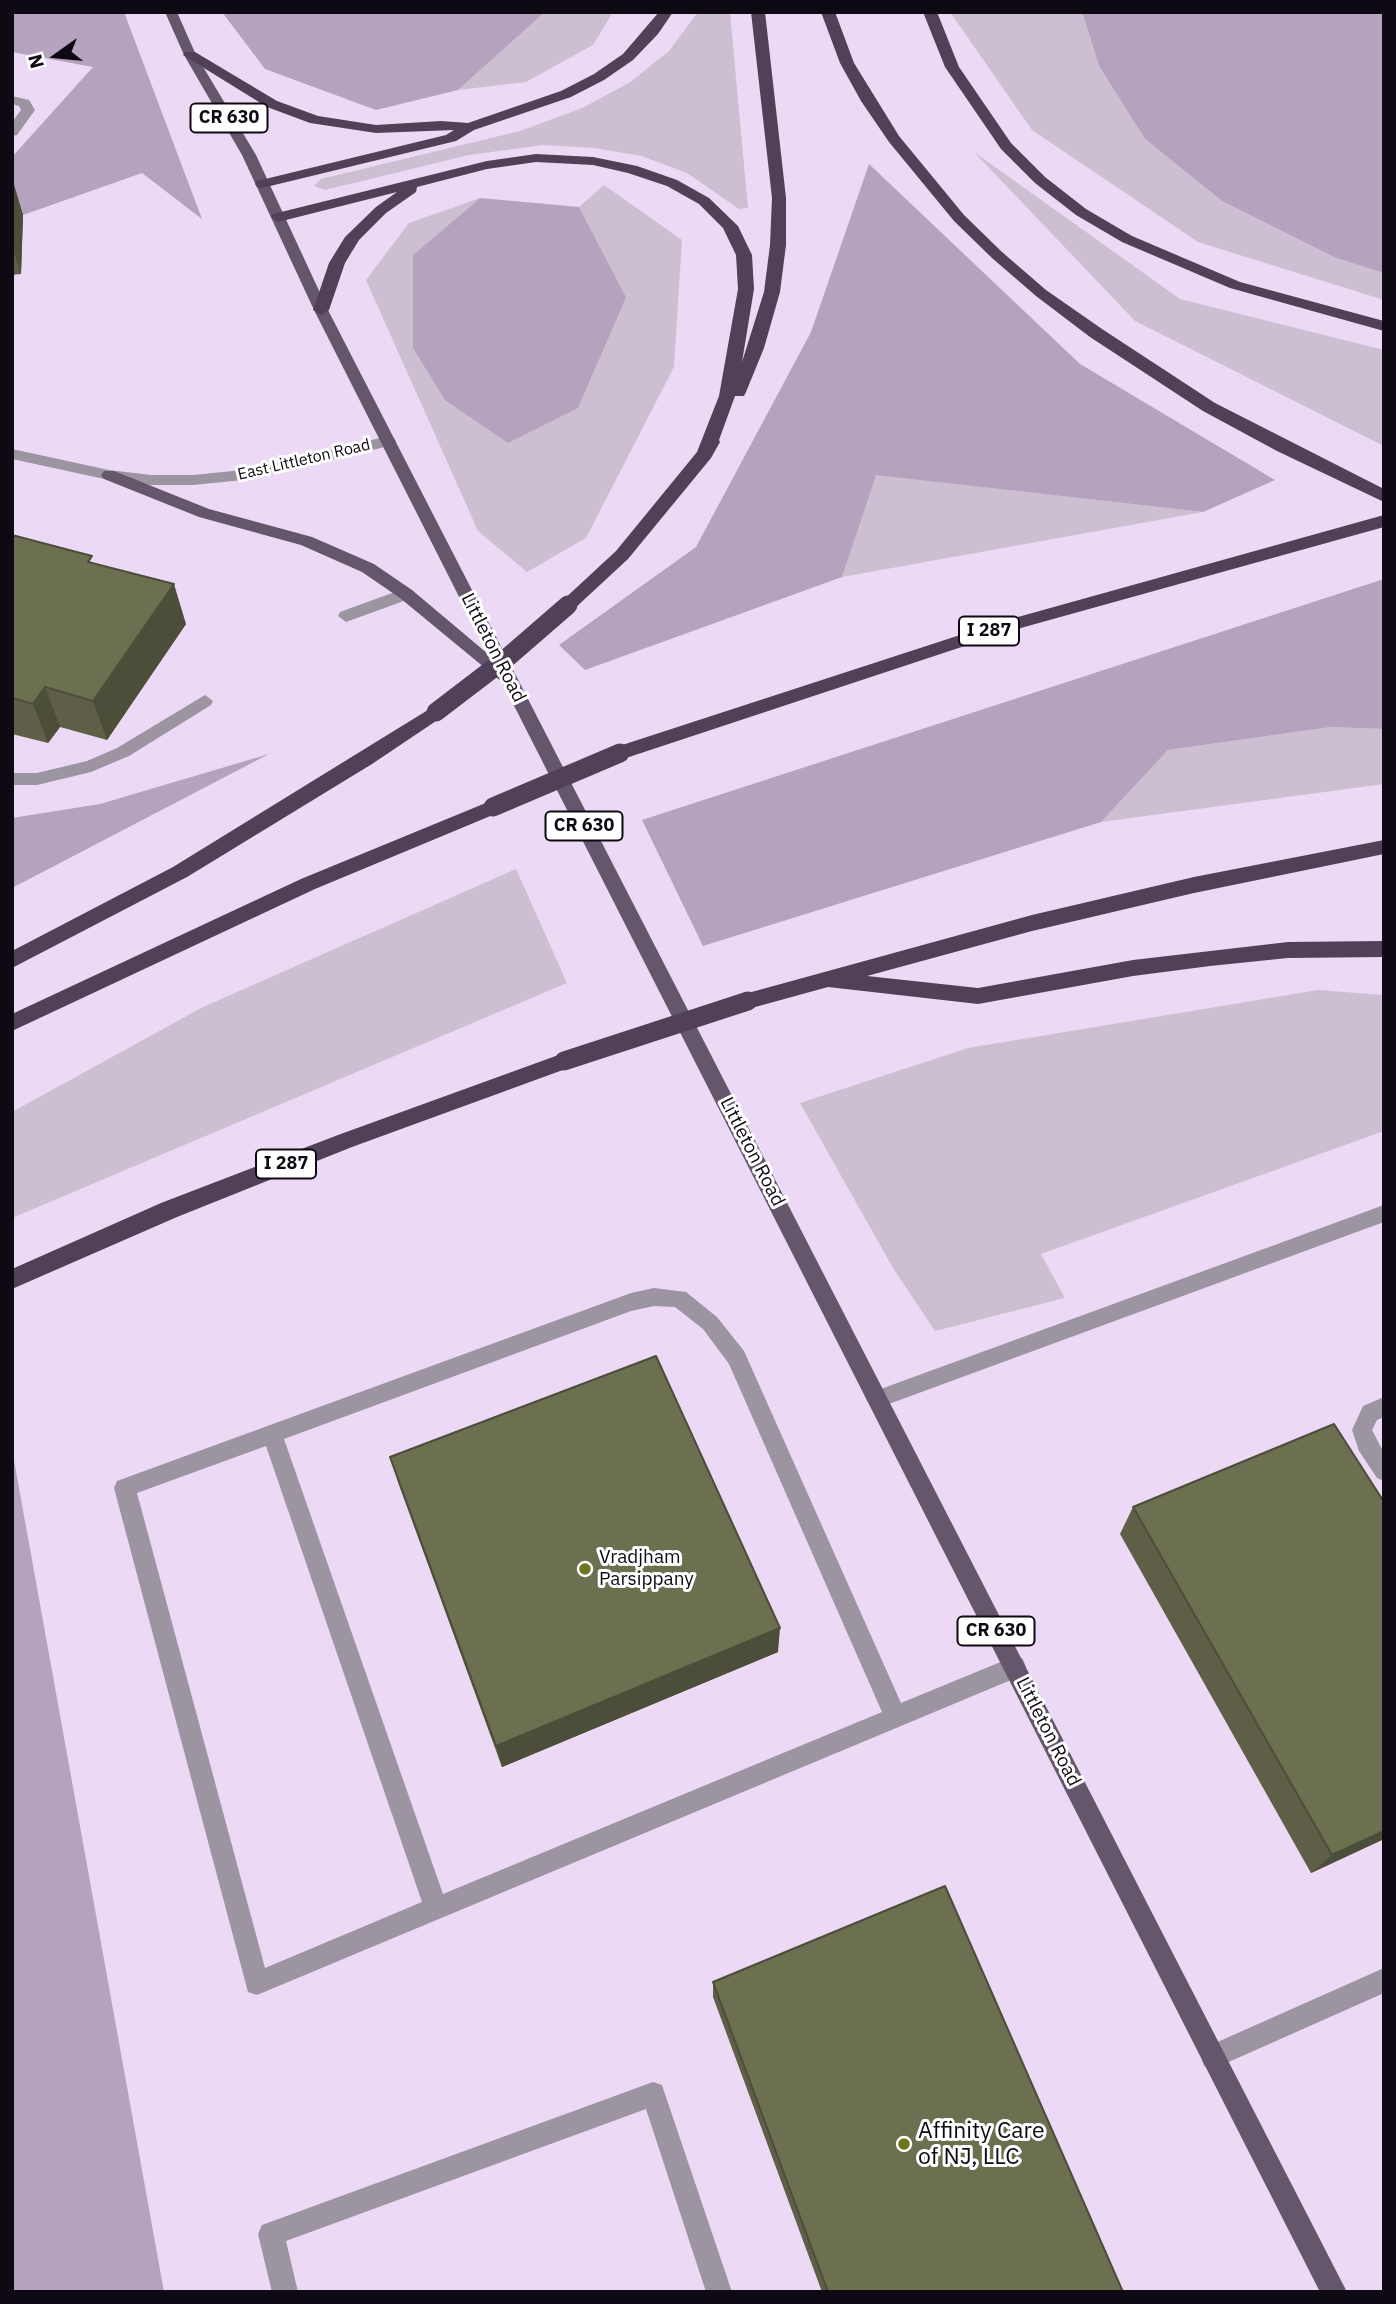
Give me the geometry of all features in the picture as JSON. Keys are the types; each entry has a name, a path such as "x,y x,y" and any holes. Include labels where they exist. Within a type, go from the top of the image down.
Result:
{"highway":[{"path":"262,184 452,138 469,127 531,108 583,86 628,57 653,31 666,12"},
{"path":"12,960 180,872 365,759 436,712 508,657 622,555 705,454 734,400 756,348 772,292 778,245 779,198 758,12"},
{"path":"828,12 847,63 868,101 894,139 941,198 997,255 1041,293 1151,371 1209,407 1283,447 1384,496"},
{"path":"930,12 952,67 1006,146 1040,180 1081,212 1127,239 1236,285 1384,326"},
{"path":"190,55 272,104 315,120 376,129 441,125 469,127"},
{"path":"278,218 486,165 536,158 593,160 671,183 704,201 730,226 744,255 746,289 727,396 705,454"},
{"path":"321,310 337,263 354,237 381,210 427,180"},
{"name":"I 287","path":"12,1023 308,884 620,753 1006,626 1363,525 1384,522"},
{"name":"I 287","path":"12,1279 181,1205 345,1141 564,1061 748,1001 1032,923 1194,885 1384,847"},
{"path":"821,980 978,996 1133,968 1210,958 1288,950 1384,949"}],"main road":[{"name":"Littleton Road","path":"171,12 190,55 221,104 262,184 321,310 510,682 1334,2292"},
{"path":"109,474 204,513 295,538 368,569 406,594 510,682"}],"street":[{"path":"12,100 24,103 28,110 12,132"},
{"name":"East Littleton Road","path":"12,454 109,474 172,481 224,478 276,469 388,441"},
{"path":"346,616 406,594"},
{"path":"12,779 46,778 91,766 123,752 205,701"},
{"path":"878,1399 1384,1213"},
{"path":"896,1717 737,1357 710,1323 679,1298 654,1297 631,1302 125,1488 257,1983 436,1909 896,1717 1015,1667"},
{"path":"1384,1406 1370,1413 1362,1430 1366,1444 1384,1471"},
{"path":"272,1434 436,1909"},
{"path":"1213,2057 1384,1980"},
{"path":"285,2292 271,2234 653,2094 719,2292"}],"shaded area":[{"path":"12,12 124,12 202,219 142,173 23,215 12,216 12,157 93,67 12,52"},
{"path":"222,12 545,12 458,90 376,110 265,69"},
{"path":"545,12 613,12 593,45 526,82 458,90"},
{"path":"698,12 730,12 748,208 739,209 687,173 642,156 594,148 543,145 469,155 325,190 314,186 321,179 520,131 582,108 629,83 669,51"},
{"path":"950,12 1082,12 1099,66 1145,139 1222,201 1336,258 1384,273 1384,300 1198,242 1032,130"},
{"path":"1082,12 1384,12 1384,273 1336,258 1222,201 1145,139 1099,66"},
{"path":"974,152 1180,299 1384,350 1384,446 1135,321"},
{"path":"869,164 1080,364 1275,480 1203,512 876,475 842,577 585,670 559,645 696,547 811,332"},
{"path":"604,185 682,240 674,367 586,538 527,572 478,531 366,280 409,223 480,198 413,255 626,297 579,207"},
{"path":"480,198 579,207 626,297 578,408 508,443 445,400 413,348 413,255"},
{"path":"875,474 993,488 1203,512 842,577"},
{"path":"1384,579 1384,729 1331,727 1168,750 1101,822 703,946 642,820"},
{"path":"1331,727 1384,729 1384,784 1101,822 1168,750"},
{"path":"269,754 12,888 12,818 100,804"},
{"path":"516,869 567,983 12,1218 12,1112 203,1007"},
{"path":"1318,990 1384,995 1384,1131 1041,1254 1065,1298 935,1331 893,1268 800,1103 968,1048"},
{"path":"12,1449 164,2292 12,2292"}],"building":[{"path":"12,535 92,556 88,562 174,584 93,701 45,687 33,704 12,698"},
{"name":"Vradjham Parsippany","path":"656,1356 780,1628 496,1746 390,1457"},
{"path":"1334,1424 1384,1502 1384,1831 1332,1855 1133,1507"},
{"name":"Affinity Care of NJ, LLC","path":"945,1886 1123,2292 828,2292 713,1982"}],"place":[{"name":"Vradjham Parsippany","path":"585,1569"},
{"name":"Affinity Care of NJ, LLC","path":"904,2144"}]}
